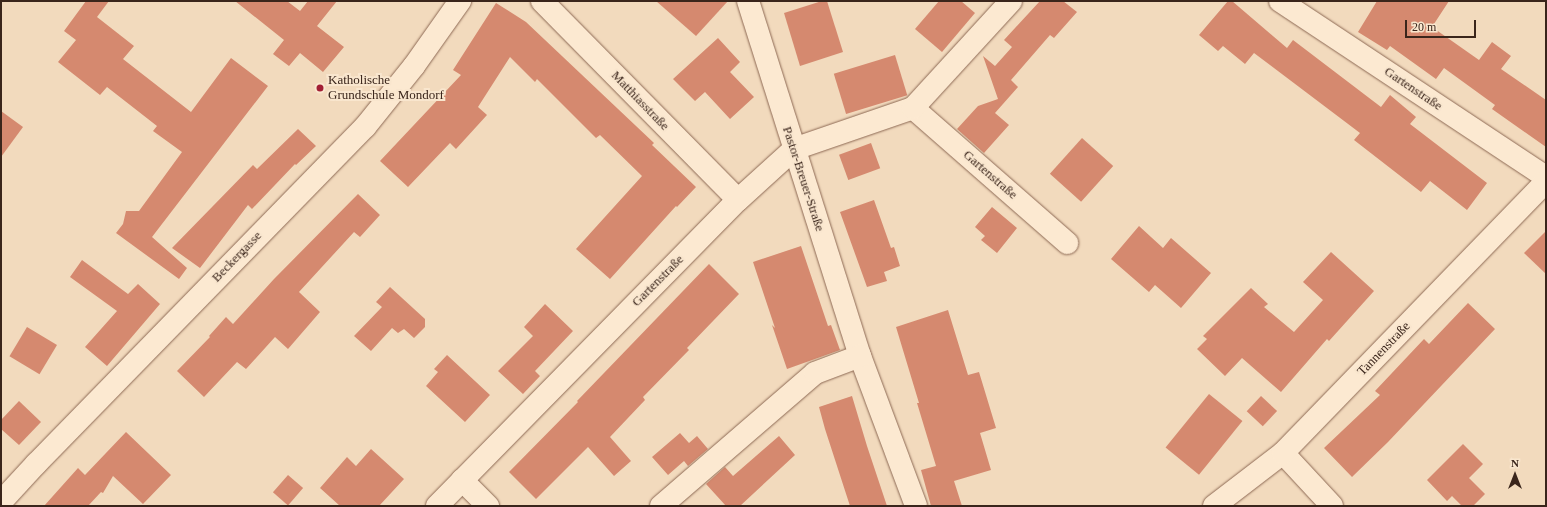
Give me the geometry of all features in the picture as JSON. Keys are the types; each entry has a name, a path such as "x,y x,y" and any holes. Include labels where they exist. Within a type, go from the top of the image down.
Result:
{"street":[{"name":"Beckergasse","path":"1,502 36,464 365,126 414,66 460,1"},
{"name":"Matthiasstraße","path":"542,1 738,200"},
{"name":"Pastor-Breuer-Straße","path":"748,1 860,356 916,506"},
{"name":"Gartenstraße","path":"437,506 738,200 794,149 913,108 1011,1"},
{"name":"Gartenstraße","path":"1280,1 1546,177"},
{"name":"Gartenstraße","path":"913,108 1067,243"},
{"name":"Tannenstraße","path":"1214,506 1283,453 1546,182"},
{"path":"661,506 815,373 860,356"},
{"path":"1283,453 1332,506"},
{"path":"462,480 488,506"}],"building":[{"path":"86,1 109,1 97,17 134,46 123,59 191,112 231,58 268,86 152,237 187,268 179,279 116,233 123,224 126,211 139,211 182,152 153,131 157,126 107,87 100,95 58,62 76,40 64,31"},
{"path":"235,1 287,1 300,11 308,1 337,1 317,26 344,47 323,72 300,53 289,66 273,54 284,40"},
{"path":"656,1 728,1 696,36"},
{"path":"822,1 827,1 843,52 800,66 784,13"},
{"path":"939,1 961,1 975,13 942,52 915,29"},
{"path":"1040,1 1063,1 1077,12 1054,38 1050,35 1011,80 1018,87 995,113 1009,125 984,153 957,129 978,106 998,99 983,56 995,66 1012,47 1004,40"},
{"path":"1228,1 1232,1 1287,48 1293,40 1381,107 1390,95 1416,117 1410,124 1487,183 1467,210 1430,181 1421,192 1354,140 1360,133 1254,53 1245,64 1223,46 1218,51 1199,35"},
{"path":"1377,1 1449,1 1432,27 1479,60 1492,42 1511,56 1501,69 1546,100 1546,147 1492,109 1495,105 1444,68 1436,79 1390,46 1387,50 1358,32"},
{"path":"496,3 526,22 654,143 652,145 696,187 677,207 676,206 610,279 576,249 642,176 600,135 596,138 537,79 535,82 510,57 478,107 487,115 456,149 450,143 408,187 380,161 461,75 453,70"},
{"path":"718,38 740,62 730,72 754,97 730,119 705,92 695,101 673,79"},
{"path":"895,55 907,95 846,114 834,74"},
{"path":"1,111 23,127 1,157"},
{"path":"298,129 316,146 296,165 295,164 252,209 248,205 200,268 172,248 253,165 257,169"},
{"path":"1082,138 1113,166 1081,202 1050,174"},
{"path":"871,143 880,168 848,180 839,155"},
{"path":"358,194 380,215 360,237 354,232 299,292 320,312 288,349 275,337 246,369 237,362 204,397 177,371 210,337 209,336 226,317 233,324 274,279"},
{"path":"874,200 891,248 894,247 900,266 884,272 887,281 867,287 840,212"},
{"path":"992,207 1017,228 997,253 981,240 985,236 975,227"},
{"path":"1139,226 1163,248 1171,238 1211,273 1181,308 1155,285 1149,292 1111,259"},
{"path":"1546,231 1546,274 1524,253"},
{"path":"801,246 828,326 831,325 840,350 787,369 753,262"},
{"path":"1331,252 1374,291 1329,341 1327,339 1281,392 1242,358 1225,376 1197,349 1207,339 1203,336 1251,288 1268,304 1264,307 1294,332 1323,300 1303,282"},
{"path":"82,260 128,294 138,284 160,304 107,366 85,347 117,311 70,277"},
{"path":"709,264 739,294 687,348 689,350 643,397 645,400 610,437 631,461 614,476 588,447 536,499 509,472 578,402 577,401"},
{"path":"390,287 425,319 425,327 414,338 404,329 398,333 392,328 371,351 354,336 382,307 376,302"},
{"path":"1468,303 1495,329 1388,442 1352,477 1324,448 1380,395 1375,391 1424,339 1429,344"},
{"path":"545,304 573,331 535,371 540,376 523,394 498,371 533,336 524,327"},
{"path":"948,310 968,375 979,372 996,428 980,433 991,470 954,481 962,506 931,506 921,470 936,466 896,327"},
{"path":"27,327 57,345 39,374 9,356"},
{"path":"447,355 490,395 465,422 426,386 438,372 434,369"},
{"path":"1209,394 1242,421 1199,475 1166,448"},
{"path":"852,396 887,506 850,506 825,429 819,407"},
{"path":"1261,396 1277,411 1263,426 1247,411"},
{"path":"19,401 41,422 19,445 1,429 1,420"},
{"path":"126,432 171,475 143,504 113,476 103,493 101,492 88,506 44,506 78,468 85,475"},
{"path":"680,433 689,443 697,436 708,449 688,466 684,461 668,475 652,457"},
{"path":"779,436 795,455 740,506 726,506 706,484 725,467 733,476"},
{"path":"1463,444 1483,464 1469,478 1485,494 1473,506 1462,506 1452,496 1447,501 1427,480"},
{"path":"371,449 404,479 379,506 340,506 320,488 347,457 356,466"},
{"path":"288,475 303,488 288,505 273,492"}],"place":[{"name":"Katholische Grundschule Mondorf","path":"320,88"}]}
